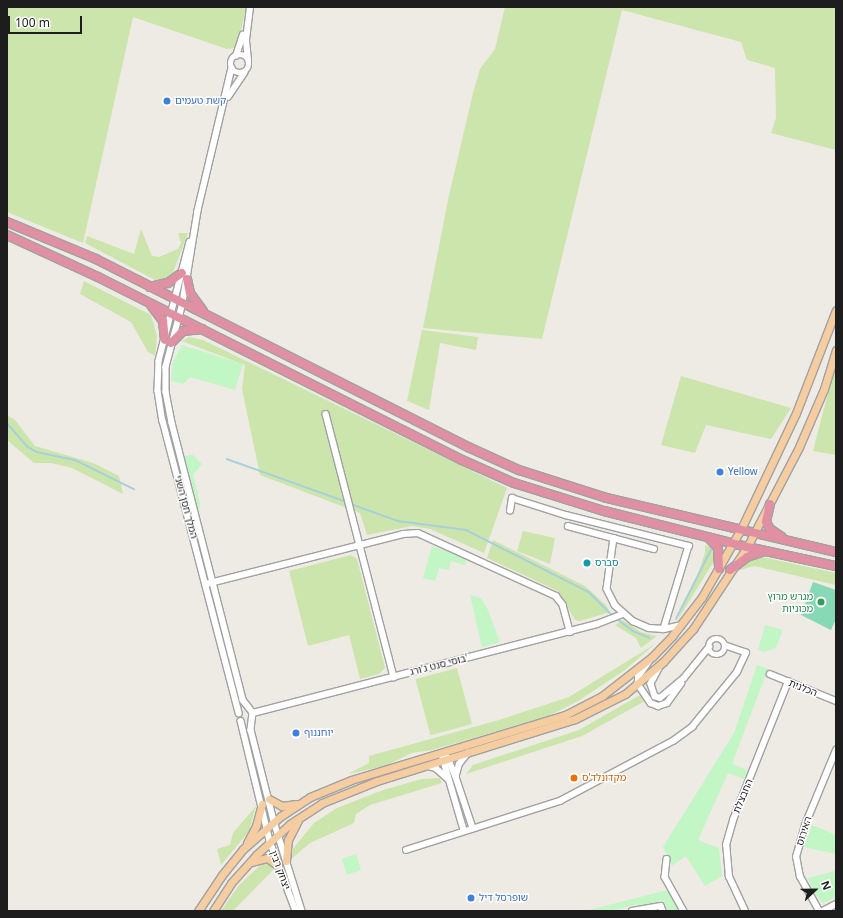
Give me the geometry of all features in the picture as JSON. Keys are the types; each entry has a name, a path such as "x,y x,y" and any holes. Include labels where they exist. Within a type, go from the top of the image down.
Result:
{"highway":[{"path":"7,222 72,248 212,317 468,447 519,470 575,489 836,552"},
{"path":"7,235 144,299 462,460 514,483 571,502 747,547 767,550 836,566"},
{"path":"150,287 168,283 184,276 193,298 212,317"},
{"path":"144,299 161,317 168,341 183,331 207,330"},
{"path":"770,504 768,525 789,541"},
{"path":"703,535 718,548 719,568"},
{"path":"730,570 747,557 767,550"}],"main road":[{"path":"213,911 248,863 270,841 300,816 345,793 565,715 602,696 652,657 682,624 719,568 741,529 796,413 836,310"},
{"path":"243,849 274,821 300,803 345,782 445,757 468,753 575,719 600,708 638,684 664,662 693,629 730,570 747,547 799,447 824,389 836,350"},
{"path":"269,799 282,806 300,803"},
{"path":"198,911 222,875 243,849 256,826 262,804"},
{"path":"286,861 290,834 300,816"},
{"path":"248,863 267,858 277,865"}],"street":[{"path":"221,114 233,88 246,71 248,61 246,47 250,7"},
{"path":"221,114 232,68 231,62 236,56 248,18"},
{"path":"236,56 243,56 248,61"},
{"path":"232,68 238,73 246,71"},
{"name":"המלך חסן השני","path":"221,114 184,276 180,301 158,375 162,414 239,713"},
{"name":"המלך חסן השני","path":"168,341 166,367 168,404 247,708"},
{"path":"326,414 394,677"},
{"path":"510,511 512,498 566,515 689,546 664,629"},
{"path":"568,526 654,549"},
{"path":"206,584 404,534 425,535 556,596 564,605 570,632"},
{"path":"614,538 607,589 611,599 622,614 640,625 664,629 682,624"},
{"name":"בוסי סנט ג'ורג'","path":"253,713 570,632 608,621 622,614"},
{"path":"406,850 570,797 682,735 733,678 746,653 726,646 723,641 716,639 684,678 673,696 662,706 651,703 638,684 639,676 652,657"},
{"path":"698,661 713,654 723,653 726,646"},
{"path":"709,647 713,654"},
{"path":"664,662 650,684 655,696 663,697 684,678"},
{"name":"הכלנית","path":"770,674 836,701"},
{"name":"החבצלת","path":"745,911 729,877 726,845 733,820 788,682"},
{"path":"267,828 239,713 247,708 253,713 250,721 278,834"},
{"path":"241,721 250,721"},
{"name":"האירוס","path":"819,911 800,878 796,857 805,825 836,750"},
{"path":"456,777 459,764 468,753"},
{"path":"445,757 456,777 473,828"},
{"path":"445,757 448,779 464,830"},
{"path":"423,766 436,768 448,779"},
{"name":"יצחק רבין","path":"267,828 277,865 296,911"},
{"name":"יצחק רבין","path":"278,834 302,911"},
{"path":"667,859 665,876 684,911"},
{"path":"823,911 836,904"},
{"path":"632,911 643,911 661,906 663,911"}],"green space":[{"path":"7,7 246,7 239,40 234,48 227,49 133,17 83,243 7,212"},
{"path":"505,7 836,7 836,150 771,133 776,118 775,68 747,60 741,42 622,10 542,339 423,328 448,200 473,93 480,69 495,49"},
{"path":"141,229 152,256 159,257 178,249 181,243 178,233 188,233 171,278 157,281 85,243 87,236 134,254"},
{"path":"84,281 151,315 157,336 155,356 148,352 131,322 80,294"},
{"path":"422,330 478,337 476,350 440,343 429,410 407,401"},
{"path":"189,337 203,340 507,488 484,553 430,529 412,526 367,535 360,513 260,475 242,389 245,365 182,341"},
{"path":"182,345 243,364 235,390 190,377 183,384 171,381 173,362"},
{"path":"836,362 836,455 813,451"},
{"path":"681,376 791,408 771,439 706,425 695,453 661,445"},
{"path":"7,415 15,420 35,446 93,463 119,476 123,494 72,468 51,463 34,463 7,440"},
{"path":"193,455 202,464 193,475 200,503 199,512 184,456"},
{"path":"523,531 555,538 550,564 517,551"},
{"path":"493,540 585,586 606,605 610,612 580,621 575,620 558,591 487,558"},
{"path":"705,545 713,548 716,555 714,561 677,621 699,571 705,553"},
{"path":"432,546 467,558 465,565 451,561 449,570 439,568 435,581 423,578"},
{"path":"351,555 357,559 385,668 379,674 360,679 349,635 308,646 289,571"},
{"path":"762,557 836,573 836,585 754,566 737,571 744,564"},
{"name":"מגרש מרוץ מכוניות","path":"813,582 836,590 836,619 831,630 801,615"},
{"path":"470,595 481,598 487,608 500,642 482,647"},
{"path":"623,620 641,632 657,636 641,648 636,638 615,625"},
{"path":"765,625 783,630 776,648 763,652 758,650"},
{"path":"655,644 625,670 578,701 548,716 432,750 412,753 385,766 348,774 369,763 369,756 499,720 569,697"},
{"path":"757,665 768,669 732,764 747,770 744,779 728,773 698,840 719,848 722,876 705,886 686,856 672,866 663,847 734,733"},
{"path":"457,668 472,724 430,735 415,679"},
{"path":"640,695 645,701 582,736 466,774 473,765 579,730"},
{"path":"440,778 442,783 370,805 356,814 354,823 310,843 290,860 287,856 314,823 337,808 383,790 422,779"},
{"path":"256,806 249,831 221,865 217,849 230,845 233,833"},
{"path":"812,825 836,835 836,854 804,847"},
{"path":"356,854 361,870 347,875 342,858"},
{"path":"836,854 836,897 823,903 814,893 808,878 835,871"},
{"path":"265,861 271,862 275,868 233,911 221,911 239,885"},
{"path":"668,891 679,911 668,911 664,900 644,906 638,904 610,911 586,911"}],"waterway":[{"path":"7,423 28,447 37,452 75,460 134,489"},
{"path":"227,459 347,502"},
{"path":"351,504 398,521 466,530 589,592 613,616"},
{"path":"676,619 711,550"},
{"path":"616,618 633,631 650,638"}],"place":[{"name":"קשת טעמים","path":"167,101"},
{"name":"Yellow","path":"720,472"},
{"name":"סברס","path":"587,563"},
{"name":"מגרש מרוץ מכוניות","path":"821,602"},
{"name":"יוחננוף","path":"296,733"},
{"name":"מקדונלד'ס","path":"574,778"},
{"name":"שופרסל דיל","path":"471,898"}]}
